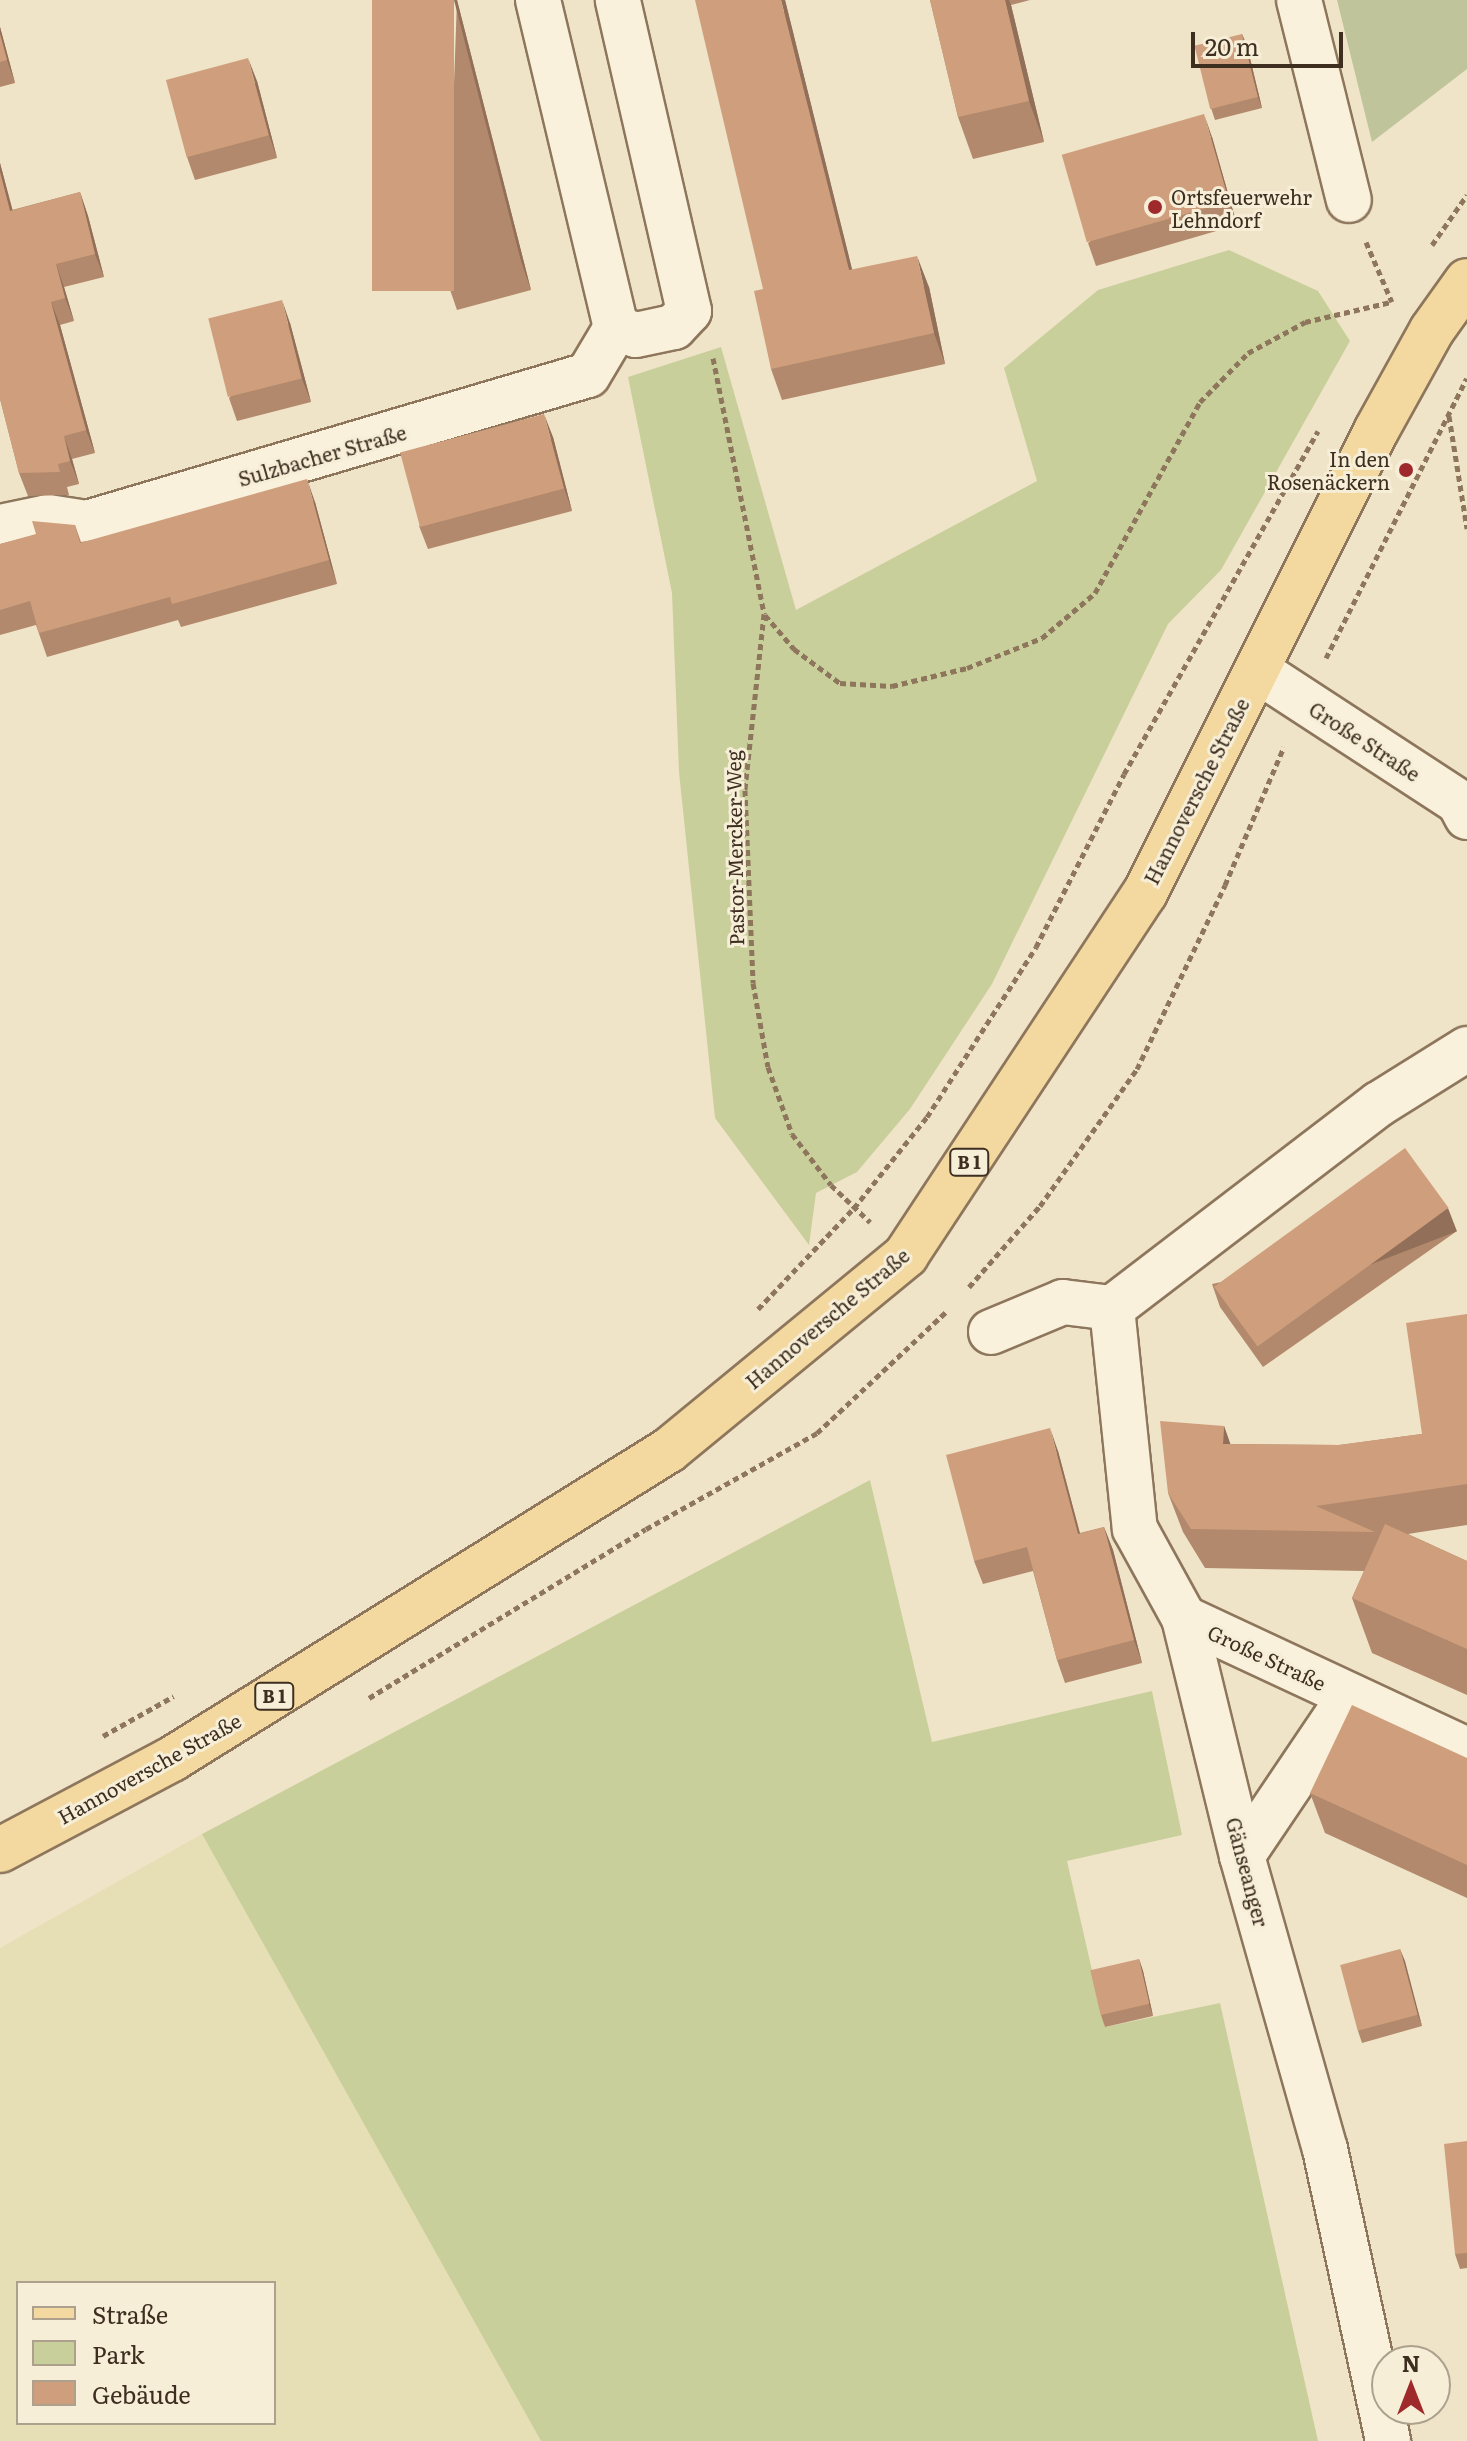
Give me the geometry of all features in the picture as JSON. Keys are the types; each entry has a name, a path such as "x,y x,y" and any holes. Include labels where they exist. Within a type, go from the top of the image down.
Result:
{"main road":[{"name":"Hannoversche Straße","path":"0,1850 172,1759 656,1459 906,1255 1145,893 1376,431 1432,330 1467,281"}],"street":[{"path":"538,0 616,328 636,335 674,327 689,311 618,0"},
{"path":"1299,0 1349,200"},
{"name":"Sulzbacher Straße","path":"0,527 48,517 87,523 588,375 616,328"},
{"name":"Große Straße","path":"1258,671 1459,802 1467,817"},
{"path":"991,1332 1063,1302 1112,1308 1379,1104 1467,1049"},
{"name":"Gänseanger","path":"1112,1308 1135,1529 1184,1618 1242,1856 1325,2149 1388,2441"},
{"name":"Große Straße","path":"1184,1618 1467,1750"},
{"name":"Große Straße","path":"1242,1856 1350,1696"}],"path":[{"path":"1349,200 1392,302"},
{"path":"1385,314 1392,302"},
{"path":"764,614 794,649 840,683 892,686 967,668 1042,638 1095,593 1200,402 1248,353 1305,322 1392,302"},
{"name":"Pastor-Mercker-Weg","path":"689,311 713,357 764,614 748,720 745,790 753,983 768,1067 792,1134 831,1185 854,1208"},
{"path":"968,1289 1040,1206 1137,1069 1225,885 1303,701 1467,378"},
{"path":"1449,416 1467,529"},
{"path":"750,1317 854,1208 927,1117 1036,947 1124,774 1319,428"},
{"path":"94,1741 188,1689"}],"shaded area":[{"path":"202,1834 541,2441 0,2441 0,1948"}],"green space":[{"path":"1337,0 1467,0 1467,69 1372,142"},
{"path":"1229,250 1318,291 1350,341 1221,570 1168,624 992,984 910,1109 857,1172 816,1193 809,1245 715,1118 679,772 672,593 628,377 721,347 796,610 1037,481 1004,368 1098,290"},
{"path":"870,1480 932,1742 1152,1691 1182,1835 1067,1861 1105,2027 1220,2003 1318,2441 541,2441 202,1834"}],"building":[{"path":"372,0 454,0 454,291 372,291"},
{"path":"695,0 781,0 849,270 917,256 934,333 771,369 754,291 763,289"},
{"path":"930,0 1005,0 1029,101 958,117"},
{"path":"0,34 7,60 0,62"},
{"path":"1242,34 1258,97 1210,109 1194,46"},
{"path":"248,58 269,135 187,157 166,80"},
{"name":"Ortsfeuerwehr Lehndorf","path":"1204,114 1229,201 1087,242 1062,155"},
{"path":"0,172 10,211 80,192 95,254 56,264 65,298 51,302 86,430 64,436 70,461 58,464 60,472 19,473 0,399"},
{"path":"282,300 302,379 228,397 208,318"},
{"path":"544,414 564,488 420,527 400,453"},
{"path":"307,479 329,560 172,604 170,597 39,633 30,601 0,610 0,544 36,534 32,521 75,525 80,543"},
{"path":"1405,1148 1448,1208 1258,1347 1214,1287"},
{"path":"1467,1314 1467,1484 1316,1506 1375,1532 1191,1529 1168,1493 1160,1421 1224,1426 1223,1444 1339,1445 1422,1434 1406,1323"},
{"path":"1050,1428 1078,1534 1104,1527 1134,1640 1057,1660 1027,1547 974,1561 946,1455"},
{"path":"1385,1524 1467,1561 1467,1649 1352,1598"},
{"path":"1352,1705 1467,1758 1467,1865 1310,1793"},
{"path":"1400,1949 1418,2015 1358,2031 1340,1965"},
{"path":"1139,1959 1149,2004 1101,2015 1090,1970"},
{"path":"1467,2141 1467,2253 1455,2254 1444,2144"}],"place":[{"name":"Ortsfeuerwehr Lehndorf","path":"1155,207"},
{"name":"In den Rosenäckern","path":"1406,470"}]}
